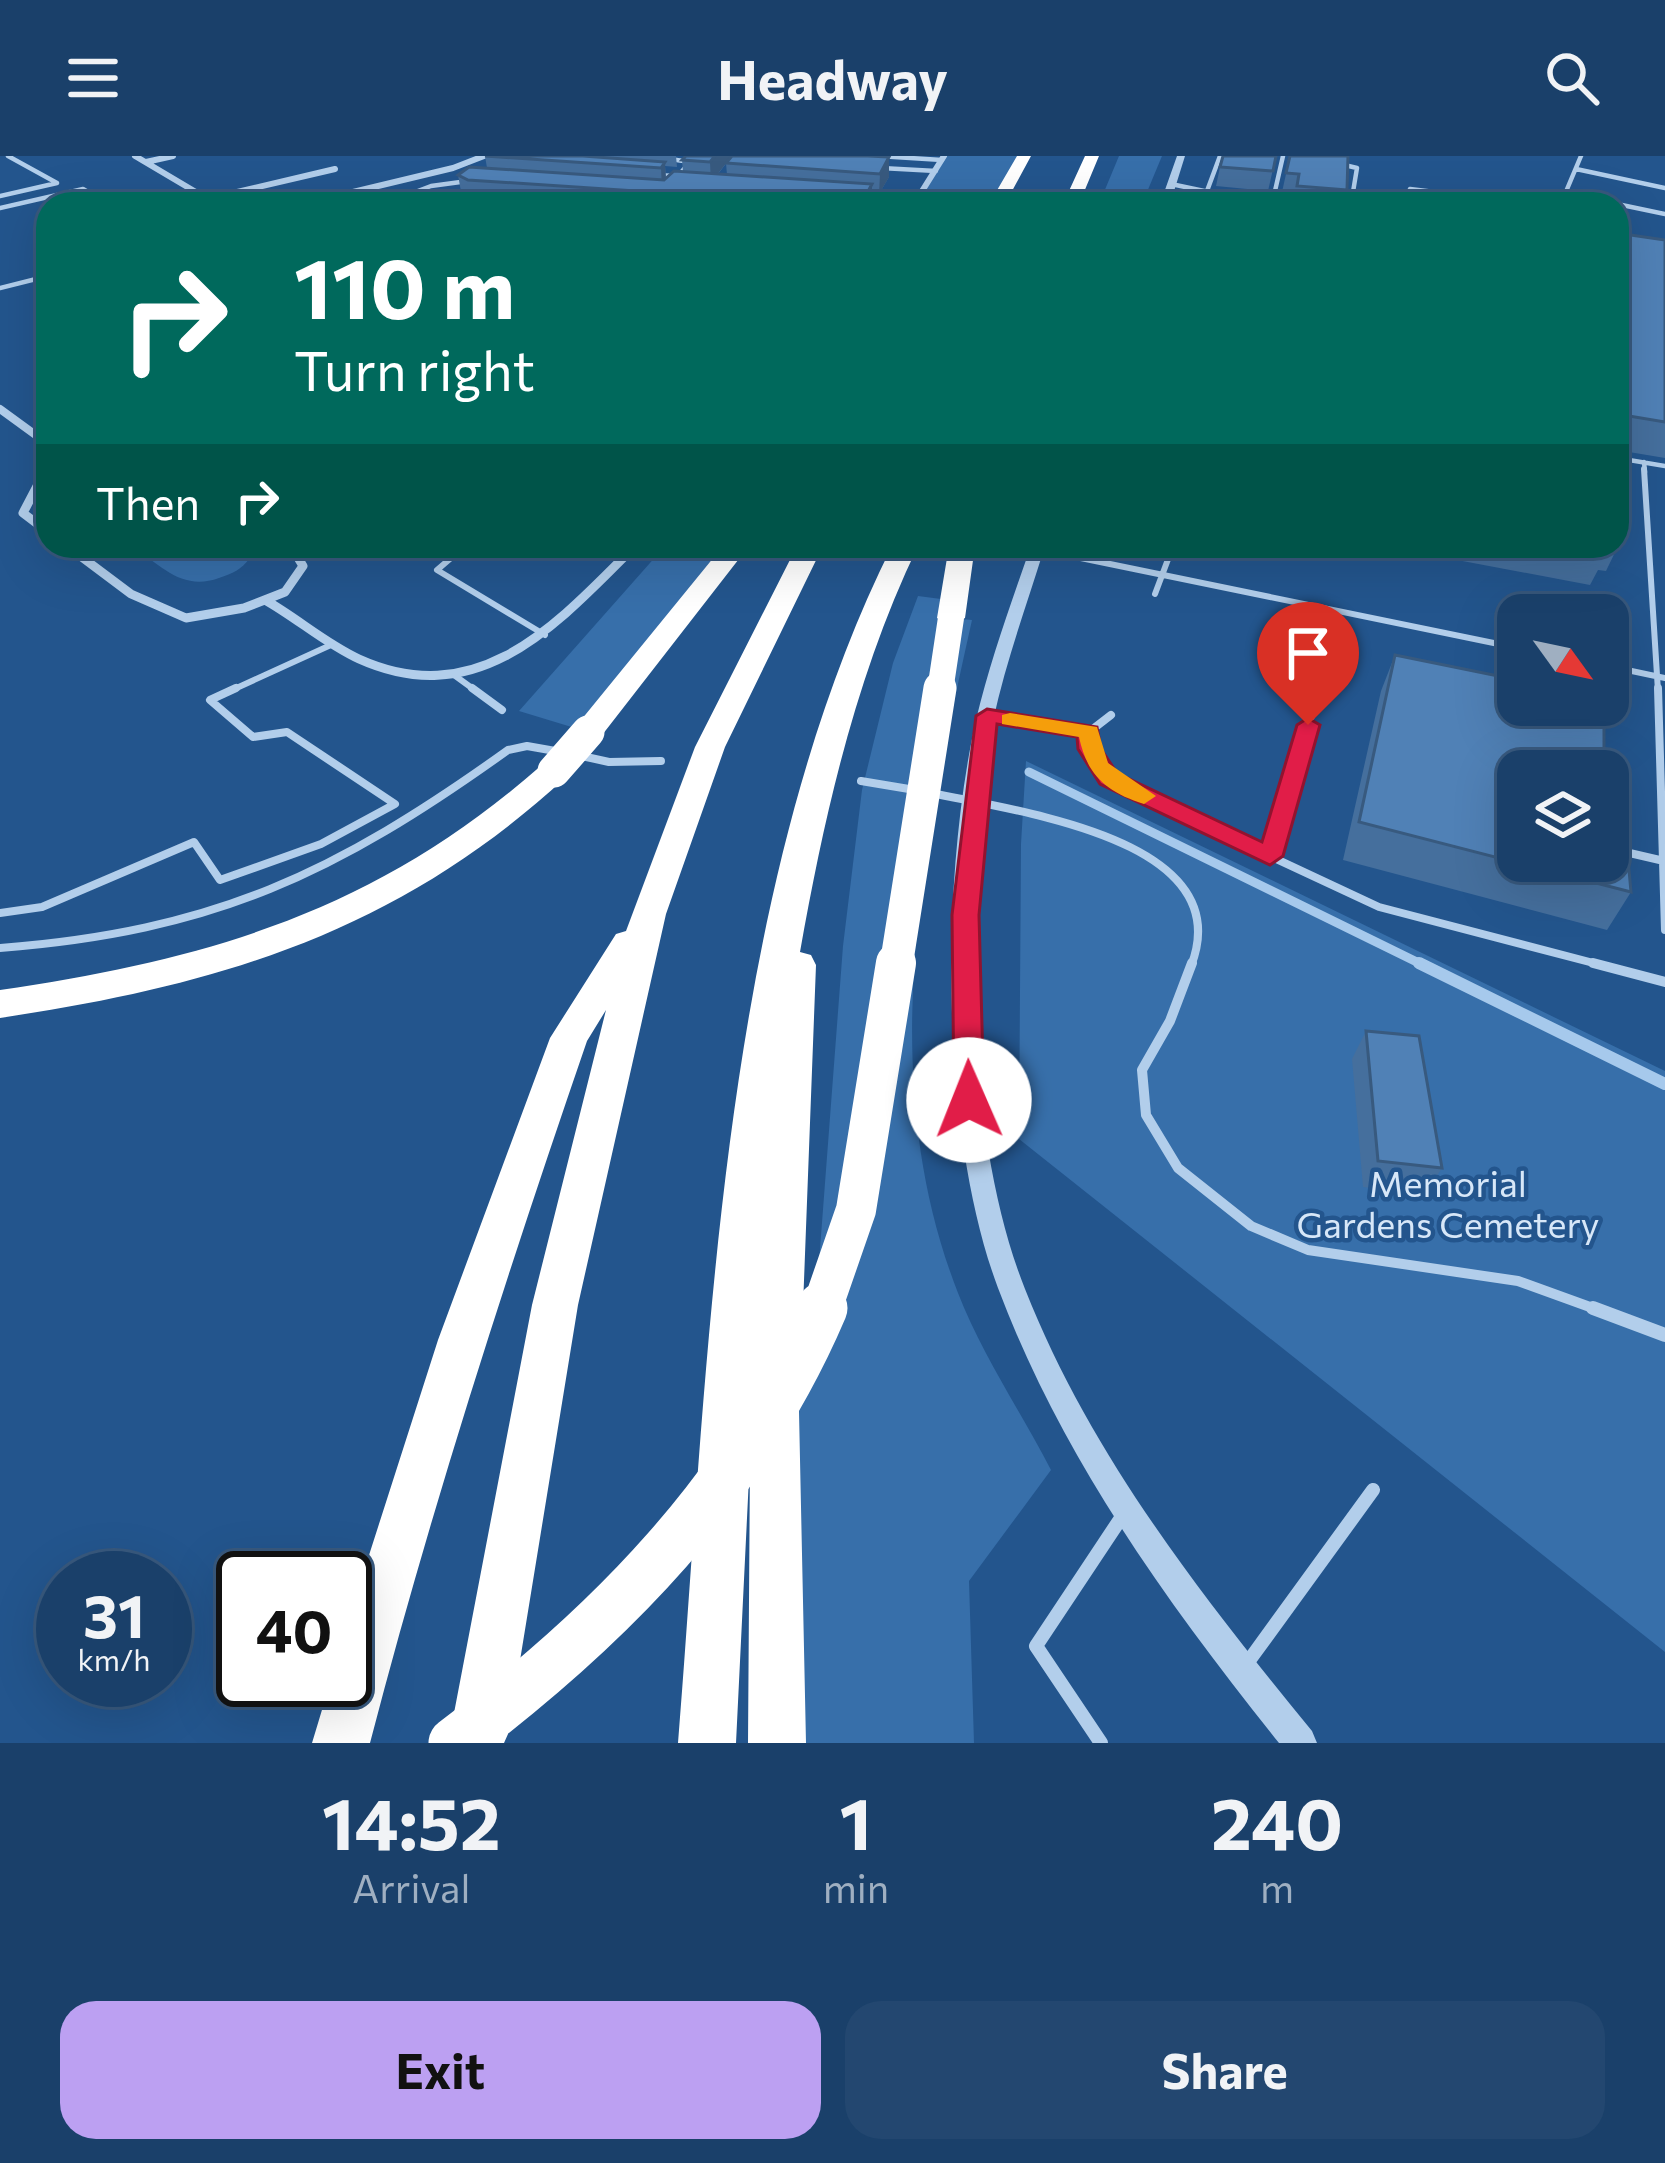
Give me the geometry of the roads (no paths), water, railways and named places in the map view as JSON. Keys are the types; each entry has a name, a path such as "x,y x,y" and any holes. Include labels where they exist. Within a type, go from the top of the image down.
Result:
{"highway":[{"path":"1004,192 1024,156"},
{"path":"1076,192 1092,156"},
{"path":"0,1004 142,980 301,932 418,876 496,824 554,771 727,558"},
{"path":"478,1743 555,1305 647,914 710,747 804,558"},
{"path":"707,1743 742,1222 780,949 804,841 862,642 899,558"},
{"path":"454,1743 570,1652 680,1538 744,1456 815,1328 839,1267 860,1190 960,558"},
{"path":"777,1743 776,1412 804,841"},
{"path":"341,1743 433,1425 568,1038 647,914"}],"street":[{"path":"135,156 195,192"},
{"path":"144,162 173,156"},
{"path":"352,192 484,156"},
{"path":"1168,192 1181,156"},
{"path":"922,192 943,158"},
{"path":"237,192 335,169"},
{"path":"0,409 36,435"},
{"path":"36,487 22,513 36,523"},
{"path":"83,558 131,594 186,618 285,592 303,566 298,558"},
{"path":"265,600 333,644 397,673 454,675 522,652 623,558"},
{"path":"1035,558 987,716 975,800 966,915 969,1100 975,1161 1010,1284 1056,1385 1126,1510 1241,1672 1300,1743"}],"lane":[{"path":"0,196 56,183 8,156"},
{"path":"650,156 688,159 673,186"},
{"path":"878,156 943,158"},
{"path":"1208,191 1220,156"},
{"path":"1272,192 1283,156"},
{"path":"1566,192 1581,156"},
{"path":"1336,164 1357,168 1353,192"},
{"path":"870,167 935,171"},
{"path":"1576,169 1665,188"},
{"path":"639,174 678,176"},
{"path":"415,192 482,182"},
{"path":"1171,184 1213,192"},
{"path":"0,208 36,200"},
{"path":"1629,207 1665,214"},
{"path":"0,288 36,279"},
{"path":"1629,460 1665,466"},
{"path":"1644,462 1660,677 1665,930"},
{"path":"451,558 437,570 545,635"},
{"path":"1082,558 1497,644"},
{"path":"1155,594 1168,558"},
{"path":"1270,856 1321,682 1318,662 1330,611"},
{"path":"0,913 42,907 194,842 220,880 321,844 395,804 287,732 253,737 210,700 333,644"},
{"path":"1629,670 1660,677"},
{"path":"454,675 502,710"},
{"path":"987,716 1089,732 1111,715"},
{"path":"1089,732 1090,749 1108,778 1379,908 1665,982"},
{"path":"0,948 54,946 142,931 298,880 388,832 508,750 543,748 609,762 661,761"},
{"path":"861,781 975,800 1077,825 1128,844 1167,870 1193,904 1202,938 1170,1021 1142,1070 1145,1115 1178,1168 1250,1226 1308,1250 1518,1281 1665,1335"},
{"path":"1629,853 1664,862"},
{"path":"1241,1672 1373,1490"},
{"path":"1101,1743 1036,1646 1126,1510"}],"waterway":[{"path":"1029,772 1425,966"},
{"path":"1419,963 1665,1084"}],"park label":[{"name":"Memorial Gardens Cemetery","path":"1448,1204"}]}
